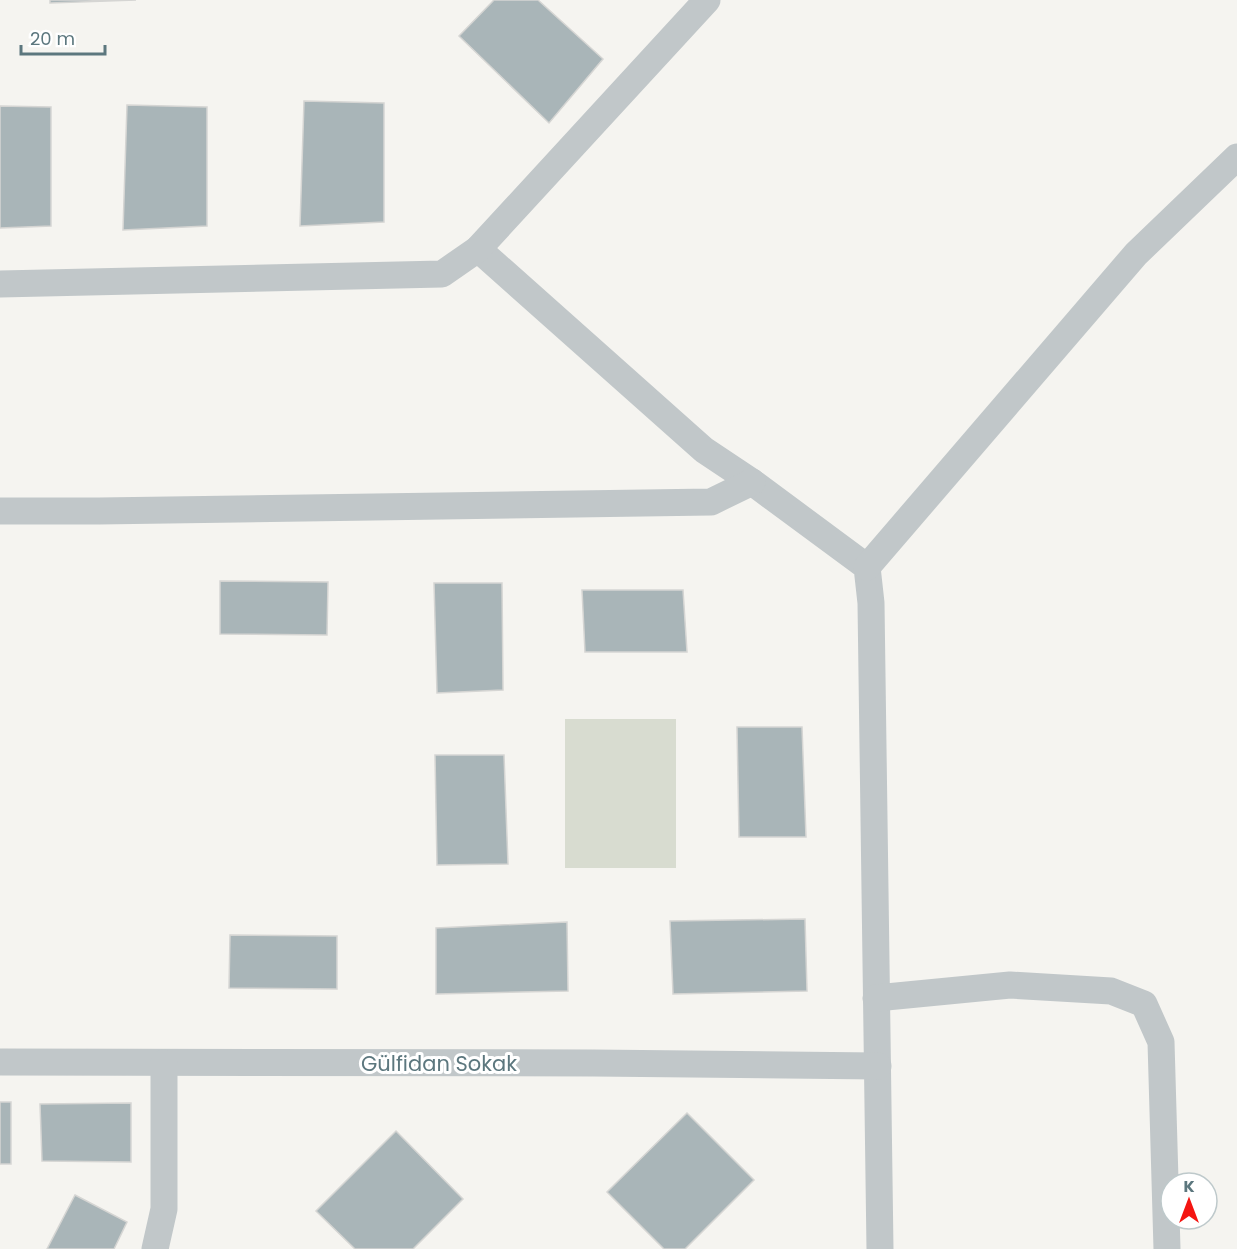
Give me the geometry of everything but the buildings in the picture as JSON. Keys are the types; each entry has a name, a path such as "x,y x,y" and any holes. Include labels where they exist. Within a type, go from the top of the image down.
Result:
{"street":[{"path":"0,284 442,274 478,249 708,0"},
{"path":"880,1249 871,603 867,567 1136,254 1237,157"},
{"path":"478,249 704,450 752,482 867,567"},
{"path":"0,511 711,502 752,482"},
{"path":"876,998 1010,985 1111,991 1144,1004 1161,1042 1167,1249"},
{"name":"Gülfidan Sokak","path":"0,1062 878,1066"},
{"path":"155,1249 164,1209 164,1063"}],"shaded area":[{"path":"565,719 676,719 676,868 565,868"}]}
